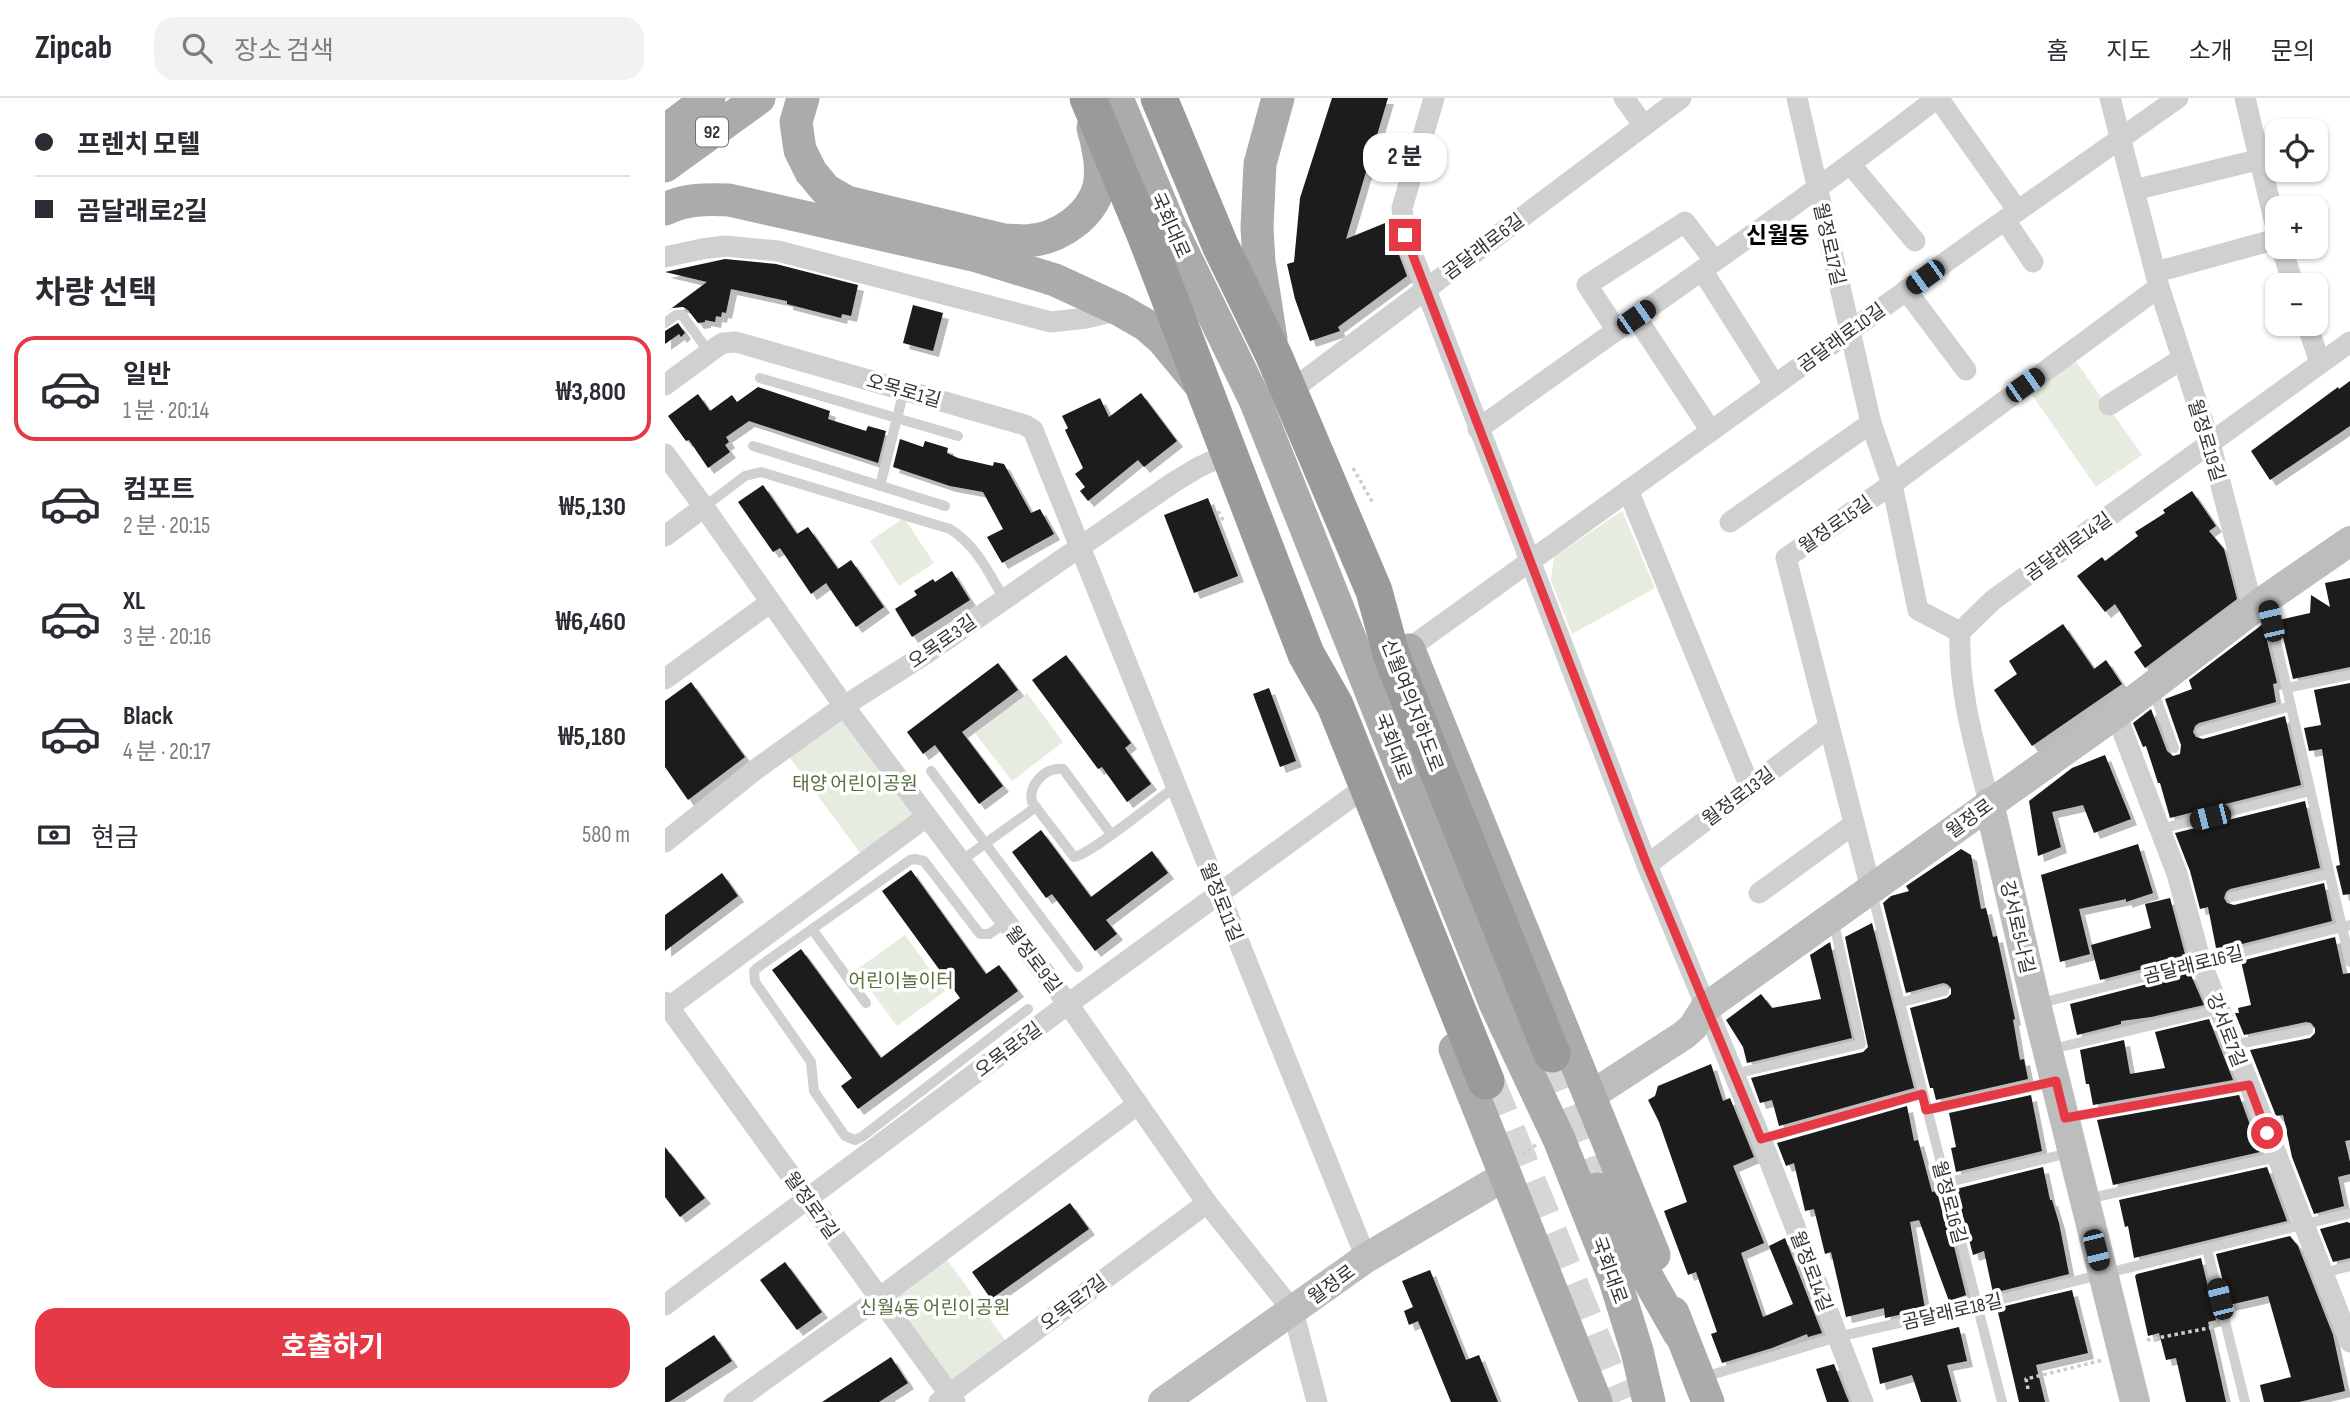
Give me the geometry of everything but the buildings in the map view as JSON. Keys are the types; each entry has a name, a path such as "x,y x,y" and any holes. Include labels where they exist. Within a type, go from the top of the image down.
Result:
{"highway":[{"path":"1087,98 1146,237 1306,654 1335,705 1486,1081"},
{"name":"신월여의지하도로","path":"1159,98 1220,245 1274,356 1374,591 1392,657 1552,1054"}],"main road":[{"name":"92","path":"665,131 709,98"},
{"name":"92","path":"665,166 759,98"},
{"path":"803,98 796,122 800,150 811,172 826,190 847,202 1004,240 1028,241 1077,222 1093,203 1100,182 1099,152 1087,98"},
{"name":"국회대로","path":"1117,98 1170,226 1255,400 1495,1003 1559,1139 1615,1280 1637,1350 1649,1402"},
{"name":"국회대로","path":"1132,98 1184,226 1267,397 1514,1018 1584,1168 1679,1333"},
{"path":"1274,356 1259,262 1257,227 1260,164 1278,98"},
{"path":"665,209 677,203 701,199 729,200 977,256 1055,280 1146,325 1163,340 1204,389"},
{"path":"1374,591 1408,649 1656,1259 1679,1333 1703,1390"},
{"path":"1306,654 1353,796 1596,1402"}],"street":[{"path":"1434,98 1402,208 1403,228 1478,429 1705,1008"},
{"path":"1624,98 1644,125"},
{"name":"곰달래로6길","path":"1289,392 1681,98"},
{"name":"월정로17길","path":"1797,98 1871,423 1892,484 1918,610 1960,632"},
{"path":"1937,98 2012,215 2033,262"},
{"name":"월정로17길","path":"1818,187 1937,98"},
{"name":"월정로19길","path":"2110,98 2158,279 2259,604"},
{"name":"곰달래로10길","path":"1408,649 1906,290 2178,98"},
{"path":"2134,190 2265,150 2245,98"},
{"path":"1850,164 1915,241"},
{"path":"1478,429 1818,187"},
{"path":"1616,329 1587,285 1685,222 1775,384"},
{"path":"2158,279 2265,243"},
{"path":"665,257 702,248 725,246 778,251 1051,322 1120,310"},
{"name":"월정로15길","path":"1871,889 1786,558 1892,484 2158,279"},
{"path":"1906,290 1966,370"},
{"path":"1636,317 1711,431"},
{"path":"2311,336 2321,363"},
{"name":"오목로1길","path":"665,386 723,343 736,342 1025,425 1033,430 1080,545"},
{"name":"곰달래로14길","path":"1960,632 1993,600 2350,342"},
{"path":"2109,405 2182,359"},
{"path":"1730,522 1871,423"},
{"name":"월정로9길","path":"665,454 843,706 1068,1004 1207,1203 1293,1311"},
{"name":"오목로3길","path":"665,842 843,706 924,655 1174,482 1229,454"},
{"path":"1629,490 1750,787"},
{"path":"665,536 704,507"},
{"name":"월정로","path":"1590,1096 1683,1035 1693,1027 1705,1008 2152,688 2259,604 2350,541"},
{"name":"월정로11길","path":"1080,545 1366,1258"},
{"path":"665,679 771,601"},
{"path":"1960,632 1959,656 1963,694 1989,803"},
{"name":"강서로7길","path":"2116,714 2177,874 2201,962 2350,1342"},
{"name":"월정로13길","path":"1647,865 1829,727"},
{"name":"오목로5길","path":"665,1305 1068,1004 1353,796"},
{"name":"강서로5나길","path":"1989,803 2103,1275 2135,1348 2134,1402"},
{"path":"666,1007 926,817"},
{"path":"1759,894 1854,824"},
{"name":"월정로7길","path":"666,1007 879,1298 947,1399"},
{"name":"월정로14길","path":"1705,1008 1761,1139 1863,1402"},
{"path":"734,1402 879,1298 1138,1104"},
{"name":"월정로","path":"1163,1402 1366,1258 1505,1176"},
{"name":"오목로7길","path":"947,1399 1207,1203"},
{"path":"1293,1311 1317,1402"}],"lane":[{"path":"665,323 676,315 682,315 709,352"},
{"path":"760,378 958,436"},
{"path":"880,486 904,390"},
{"path":"753,446 945,506"},
{"path":"704,507 745,476 761,472 925,521 950,529 967,542 984,563 1004,599"},
{"path":"2259,604 2291,706 2329,874 2345,926 2350,962"},
{"path":"2286,688 2350,675"},
{"path":"2152,688 2174,748"},
{"path":"2201,731 2291,706"},
{"path":"1111,834 1063,769 1051,771 1032,786 1031,798 1036,807 1074,857 1083,855 1176,786"},
{"path":"931,771 1078,967"},
{"path":"2160,829 2310,792"},
{"path":"961,861 1036,807"},
{"path":"1007,922 989,934 980,934 924,861 915,859 906,861 757,968 754,976 757,987 811,1062 814,1091 845,1136 850,1139 863,1136 1028,1009"},
{"path":"2232,897 2329,874"},
{"name":"월정로16길","path":"1871,889 2002,1402"},
{"path":"1734,1074 1861,1044 1832,918"},
{"name":"곰달래로16길","path":"2036,1004 2345,926"},
{"path":"812,929 866,1003"},
{"path":"1899,1003 1944,991"},
{"path":"2048,1050 2219,1009"},
{"path":"2233,1045 2308,1030"},
{"path":"1926,1110 2056,1081"},
{"path":"2065,1118 2249,1085"},
{"path":"1761,1139 1922,1094"},
{"path":"1945,1183 2072,1153"},
{"path":"2084,1199 2276,1157"},
{"name":"곰달래로18길","path":"1703,1390 1837,1337 2103,1275 2350,1213"},
{"path":"2207,1249 2245,1402"},
{"path":"2323,1273 2350,1266"}],"path":[{"path":"2028,1389 2026,1379 2226,1325"}],"green space":[{"path":"2070,353 2142,455 2096,487 2025,385"},
{"path":"1622,511 1655,588 1572,634 1551,580 1554,557"},
{"path":"904,518 934,563 899,586 870,541"},
{"path":"1027,693 1063,742 1012,781 975,733"},
{"name":"태양 어린이공원","path":"844,706 926,817 866,861 784,750"},
{"name":"어린이놀이터","path":"905,935 945,991 897,1026 856,970"},
{"name":"신월4동 어린이공원","path":"943,1254 1010,1347 949,1391 882,1298"}],"tunnel":[{"path":"1552,1054 1618,1219"},
{"path":"1486,1081 1618,1402"}],"district":[{"name":"신월동","path":"1778,235"}],"route":[{"path":"1405,235 1647,865 1761,1139 1922,1094 1926,1110 2056,1081 2065,1118 2249,1085 2267,1133"}]}
